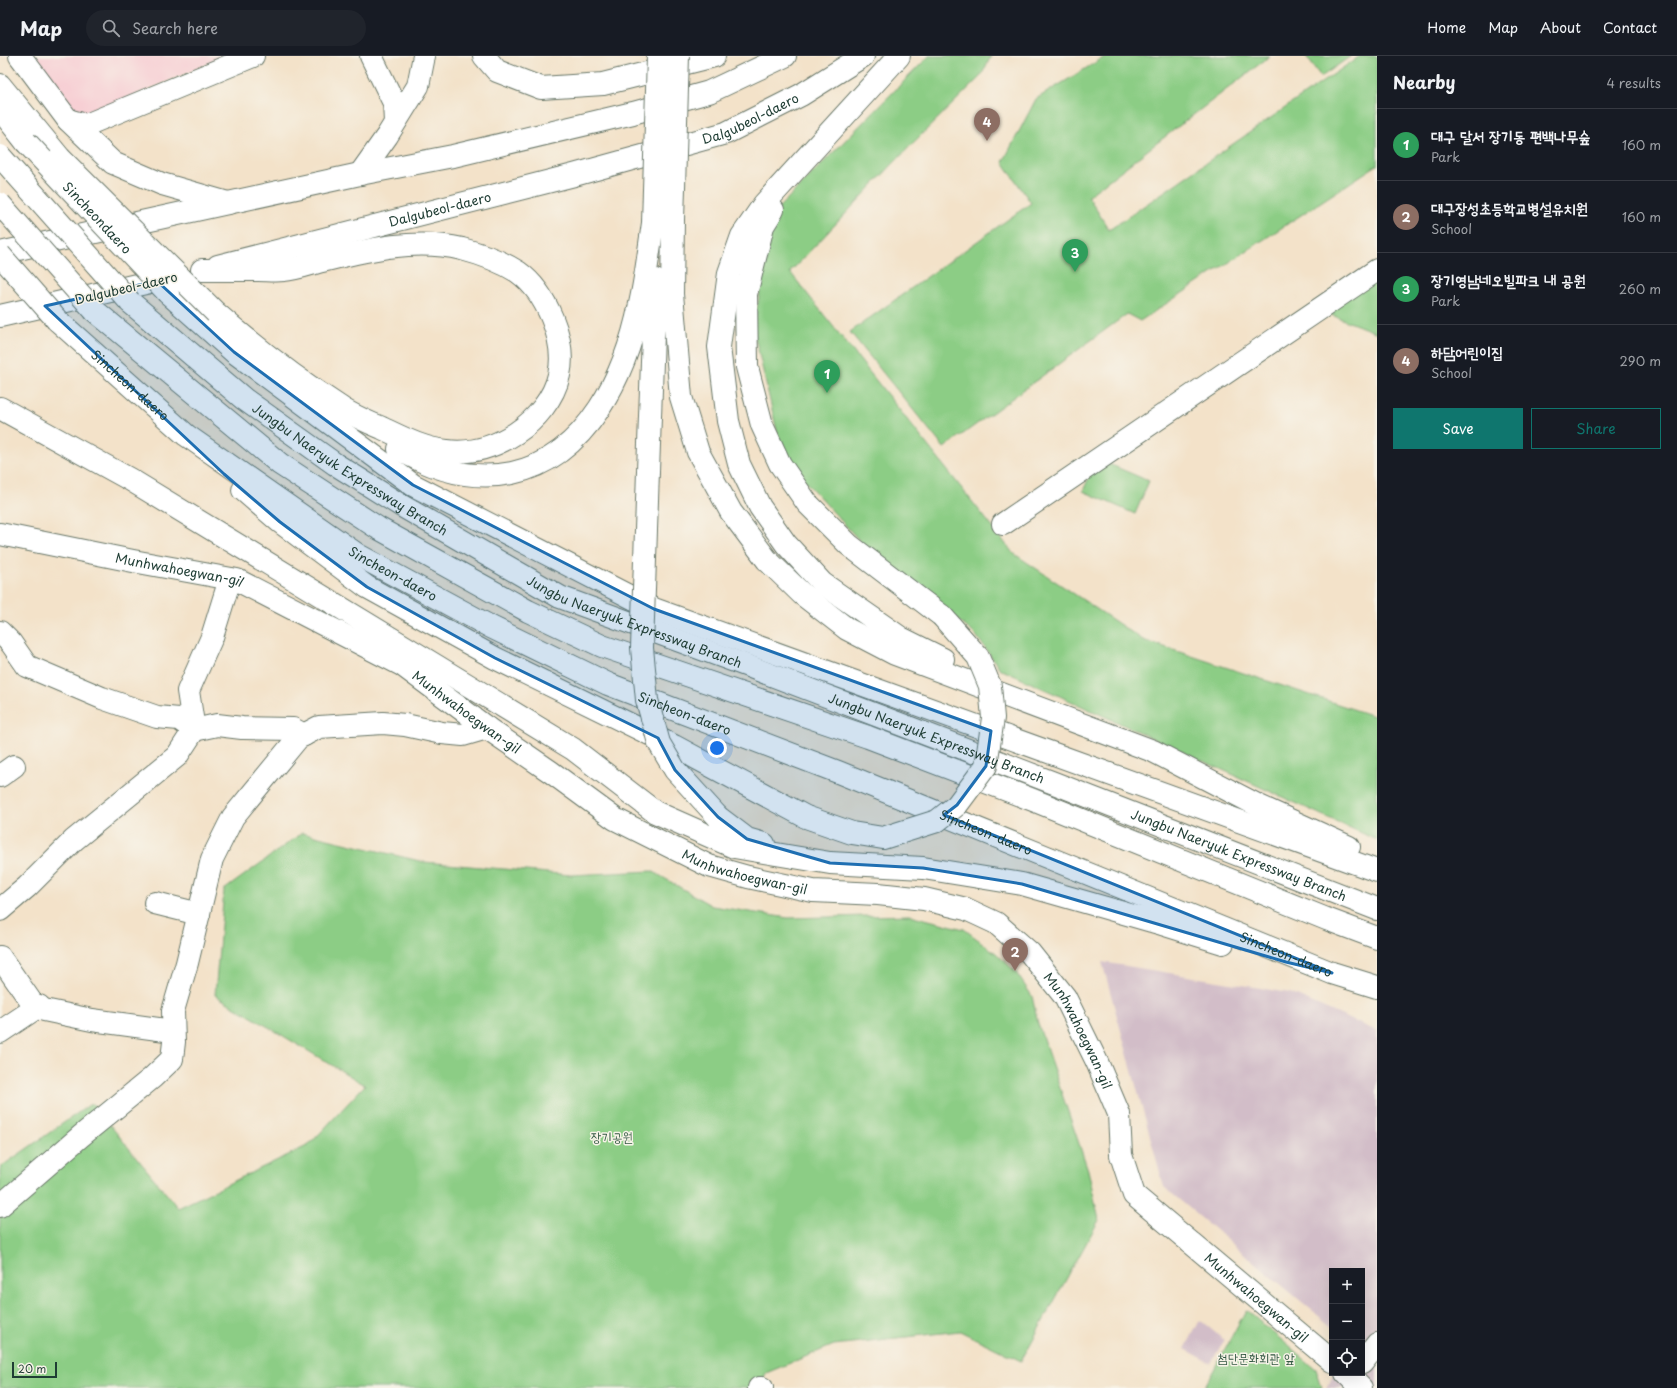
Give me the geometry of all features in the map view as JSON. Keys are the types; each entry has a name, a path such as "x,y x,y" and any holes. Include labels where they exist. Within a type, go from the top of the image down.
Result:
{"main road":[{"path":"20,56 68,120 113,163 162,184 228,203"},
{"path":"68,120 86,125 253,56"},
{"path":"371,56 394,103 396,122"},
{"path":"360,174 396,122 418,86 424,56"},
{"path":"484,56 497,72 541,88 603,84 711,57"},
{"path":"658,56 663,222 672,294 681,397 698,452 731,512 767,560 802,594 847,629 895,654 1153,751 1260,806 1377,860"},
{"path":"678,56 663,222 655,282 642,648 647,700 659,743 675,770 718,817 747,839 830,863"},
{"path":"0,254 360,174 453,156 633,113 709,92 785,56"},
{"name":"Dalgubeol-daero","path":"0,316 202,270 574,175 726,133 801,95 863,56"},
{"path":"898,56 764,204 742,236 729,273 719,347 728,421 739,464 760,507 786,544 822,582 901,638 1054,714"},
{"path":"0,85 60,158 216,313 252,345 387,442 416,459 436,468 455,473 480,476 502,475 524,470 545,461 567,446 586,428 603,404 628,349 663,222"},
{"name":"Sincheondaero","path":"0,109 26,142 168,293 234,352 413,486 654,609 1377,871"},
{"name":"Jungbu Naeryuk Expressway Branch","path":"0,156 130,302 244,399 335,464 402,506 560,597 748,666 1047,780 1377,909"},
{"path":"186,435 224,474 280,522 367,587 495,658 674,746 806,817 852,833 883,838 937,821 957,805 986,766 993,718 990,686 978,657 942,616 849,545 808,503 780,464 762,425 748,367 746,294 764,226 796,170"},
{"name":"Jungbu Naeryuk Expressway Branch","path":"0,204 95,311 280,464 378,528 528,611 602,646 868,737 1033,800 1322,918 1377,938"},
{"path":"202,270 284,270 365,251 410,244 436,245 483,255 518,272 531,284 542,298 551,314 559,343 560,373 556,385 547,402 522,430 486,449 468,452 446,451 429,448 399,437 341,408"},
{"name":"Sincheon-daero","path":"0,254 58,320 186,435 358,555 491,627 608,684 838,772 1332,973 1377,987"},
{"path":"1003,524 1377,270"},
{"path":"0,408 131,480 573,749 656,812 734,847 830,863 923,868 1022,884 1162,924 1286,962 1332,973"},
{"name":"Munhwahoegwan-gil","path":"0,534 237,580 402,665 487,728 551,772 615,819 709,866 748,877 813,891 878,894 924,899 966,909 996,923 1030,953 1065,997 1097,1062 1119,1114 1121,1155 1134,1195 1329,1359"},
{"path":"0,910 27,888 74,840 177,756 194,730 188,691 212,636 230,578"},
{"path":"0,632 11,643 27,666 102,698 157,718 179,719 194,730 217,725 242,728 293,729 304,735"},
{"path":"0,1206 81,1136 152,1078 172,1059 174,1042 173,1010 187,963 212,859 233,817 298,738 319,727 383,723 405,725 442,733 463,735 487,728"},
{"path":"155,903 199,914"},
{"path":"0,957 32,1003 44,1010 92,1020 174,1031"},
{"path":"0,1032 39,1006"},
{"path":"1353,1377 1377,1344"}],"highlighted area":[{"path":"157,281 234,352 413,485 654,609 991,731 986,766 957,805 944,815 1332,973 1286,962 1022,884 923,868 830,863 747,839 718,817 675,770 658,738 495,658 367,587 280,522 224,474 45,306"}],"shaded area":[{"path":"28,56 226,56 88,116 53,95"},
{"path":"1102,962 1290,993 1377,1031 1377,1388 1327,1388 1333,1376 1365,1376 1365,1268 1329,1268 1329,1324 1164,1187"},
{"path":"1200,1320 1224,1340 1211,1363 1185,1349"}],"green space":[{"path":"929,56 991,56 981,76 913,143 790,272 1013,553 1143,640 1377,717 1377,840 1000,669 975,634 868,550 783,457 753,328 776,210"},
{"path":"1106,56 1270,56 1088,196 1109,230 1360,56 1377,56 1377,165 1140,321 1127,314 944,448 850,332 1031,203 1003,162 1036,99"},
{"path":"1306,56 1351,56 1321,77"},
{"path":"1377,277 1377,333 1324,312"},
{"path":"1097,459 1149,481 1135,514 1083,491"},
{"name":"장기공원","path":"302,833 424,862 571,875 652,871 712,906 788,918 909,915 964,929 997,954 1015,971 1032,996 1038,1024 1088,1170 1099,1220 1021,1361 960,1331 834,1345 766,1373 759,1388 0,1388 0,1170 2,1166 92,1103 178,1208 309,1145 365,1085 215,995 224,890"},
{"name":"첨단문화회관 앞","path":"1246,1310 1316,1369 1322,1388 1204,1388"}],"place":[{"name":"하담어린이집","path":"987,141"},
{"name":"장기영남네오빌파크 내 공원","path":"1075,272"},
{"name":"대구 달서 장기동 편백나무숲","path":"827,393"},
{"name":"대구장성초등학교병설유치원","path":"1015,971"}]}
